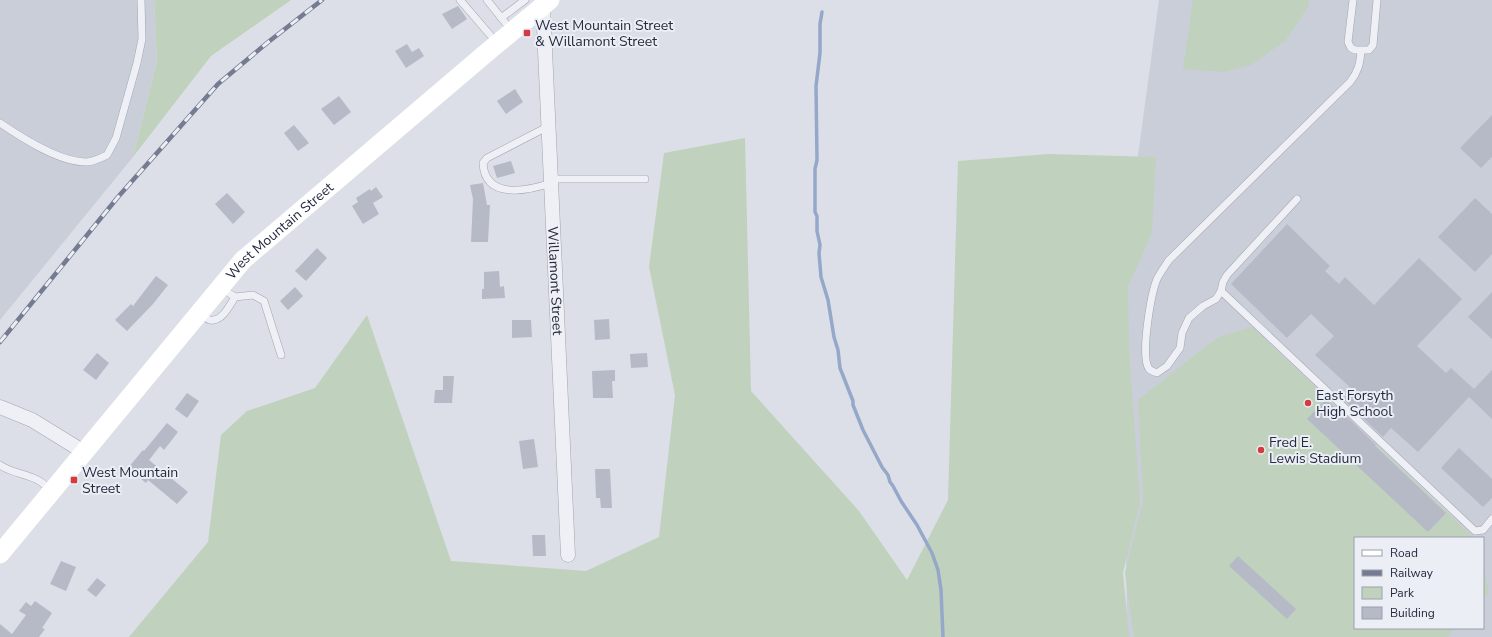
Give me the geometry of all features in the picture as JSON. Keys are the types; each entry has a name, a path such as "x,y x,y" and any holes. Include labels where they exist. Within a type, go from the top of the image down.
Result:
{"main road":[{"name":"West Mountain Street","path":"0,554 199,313 228,292 242,260 497,44 507,25 547,3"}],"street":[{"name":"Willamont Street","path":"547,3 551,181 568,555"},
{"path":"0,407 32,420 84,452"}],"lane":[{"path":"0,123 17,135 62,158 87,162 107,155 116,138 137,63 142,39 141,0"},
{"path":"460,0 497,44"},
{"path":"487,0 507,25 525,0"},
{"path":"1352,0 1348,42 1351,48 1361,50 1369,50 1373,44 1377,0"},
{"path":"1297,199 1227,275 1223,282 1221,291 1216,299 1203,306 1189,318 1182,333 1180,348 1167,366 1157,373 1153,372 1150,369 1147,357 1148,317 1150,299 1157,278 1169,260 1350,82 1357,73 1360,65 1361,50"},
{"path":"549,126 487,158 483,163 485,174 490,182 496,187 504,190 528,190 551,181 645,179"},
{"path":"1221,291 1475,531 1483,530 1492,519"},
{"path":"228,292 253,295 264,301 281,354"},
{"path":"0,465 6,470 30,476 42,482 51,493"}],"shaded area":[{"path":"0,0 154,0 157,61 133,157 0,320"},
{"name":"East Forsyth High School","path":"1159,0 1492,0 1492,637 1127,637 1123,267"}],"green space":[{"path":"154,0 291,0 211,56 133,157 157,61"},
{"path":"1193,0 1309,0 1308,7 1285,41 1251,65 1224,72 1183,69"},
{"path":"745,138 751,391 859,511 907,580 948,500 958,161 1049,154 1156,157 1152,233 1128,286 1129,350 1140,502 1123,573 1129,637 129,637 208,542 221,435 247,411 315,388 367,315 451,561 586,571 659,537 675,395 649,267 664,153"},
{"name":"Fred E. Lewis Stadium","path":"1252,327 1473,537 1354,537 1354,629 1454,629 1447,637 1134,637 1125,573 1143,500 1138,400 1221,336"},
{"path":"1484,569 1489,593 1484,598"}],"building":[{"path":"458,6 467,19 452,29 442,14"},
{"path":"407,44 412,52 419,48 424,56 406,68 395,51"},
{"path":"515,89 523,102 506,114 497,101"},
{"path":"339,96 351,112 334,125 321,109"},
{"path":"1492,115 1492,157 1481,168 1460,148"},
{"path":"294,125 309,143 298,151 284,133"},
{"path":"511,161 515,173 497,178 493,166"},
{"path":"483,183 487,205 490,205 488,242 471,242 473,199 470,185"},
{"path":"376,187 383,197 373,203 379,214 363,224 352,206 358,202 356,198"},
{"path":"227,193 245,212 233,224 215,204"},
{"path":"1475,198 1492,214 1492,254 1475,272 1438,237"},
{"path":"1287,224 1330,266 1325,271 1339,284 1345,277 1374,305 1419,258 1462,299 1417,346 1446,373 1451,368 1474,389 1492,370 1492,419 1469,397 1418,452 1391,428 1383,437 1343,399 1352,389 1315,355 1334,336 1311,314 1287,338 1231,284"},
{"path":"317,248 327,258 306,281 295,271"},
{"path":"499,271 500,287 504,286 505,298 482,299 482,289 484,289 484,272"},
{"path":"156,276 168,285 153,304 127,331 115,320 131,304 133,306"},
{"path":"295,287 303,296 288,310 280,301"},
{"path":"1492,292 1492,339 1468,317"},
{"path":"609,319 610,339 595,340 594,320"},
{"path":"512,320 531,320 532,337 512,338"},
{"path":"97,353 109,363 96,380 83,370"},
{"path":"647,353 648,367 631,368 630,354"},
{"path":"615,370 615,381 612,381 613,398 593,398 592,371"},
{"path":"443,376 454,376 452,403 434,403 435,390 443,390"},
{"path":"187,393 199,401 187,418 175,409"},
{"path":"1326,399 1335,408 1336,406 1376,445 1375,446 1446,513 1428,532 1307,419"},
{"path":"167,423 178,432 164,450 160,446 149,460 188,492 177,504 148,480 146,483 128,468"},
{"path":"534,439 538,467 523,469 519,441"},
{"path":"1459,448 1492,479 1492,498 1483,507 1441,468"},
{"path":"595,469 610,469 612,508 601,508 600,498 596,498"},
{"path":"532,535 545,535 546,556 533,556"},
{"path":"1238,556 1296,609 1287,619 1229,566"},
{"path":"61,561 76,567 66,591 50,584"},
{"path":"97,578 106,585 96,597 87,590"},
{"path":"35,601 52,613 42,628 45,629 39,637 0,637 0,624 12,634 26,615 19,611 26,602 31,606"}],"waterway":[{"path":"822,12 820,24 820,53 816,86 817,160 815,169 815,212 817,216 817,231 820,245 819,253 821,277 828,300 840,368 853,401 853,405 863,430 882,467 888,475 890,482 901,501 917,525 932,553 938,570 941,590 943,637"}],"railway":[{"path":"0,342 118,197 218,84 322,0"}],"place":[{"name":"West Mountain Street & Willamont Street","path":"527,33"},
{"name":"East Forsyth High School","path":"1308,403"},
{"name":"Fred E. Lewis Stadium","path":"1261,450"},
{"name":"West Mountain Street","path":"74,480"}]}
